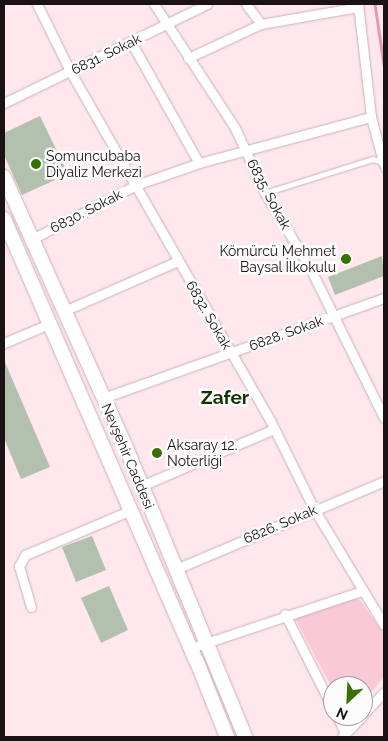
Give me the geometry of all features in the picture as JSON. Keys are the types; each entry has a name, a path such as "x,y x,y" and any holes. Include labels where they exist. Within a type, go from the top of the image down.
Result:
{"main road":[{"name":"Nevşehir Caddesi","path":"4,177 142,486 245,737"},
{"name":"Nevşehir Caddesi","path":"4,220 191,648 227,737"}],"street":[{"name":"6832. Sokak","path":"37,4 70,71 274,429 314,509 361,591 384,625"},
{"name":"6835. Sokak","path":"154,4 246,150 265,193 334,315 384,418"},
{"name":"6831. Sokak","path":"4,103 206,4"},
{"path":"246,4 261,24"},
{"path":"188,58 261,24 358,5 371,117 383,166"},
{"path":"131,42 199,163"},
{"name":"6830. Sokak","path":"32,239 136,185 199,163 371,117"},
{"path":"64,311 178,260"},
{"name":"6828. Sokak","path":"103,398 384,298"},
{"path":"4,343 49,324"},
{"path":"142,486 274,429"},
{"name":"6826. Sokak","path":"176,568 384,481"},
{"path":"31,607 19,566 25,555 131,510"},
{"path":"191,648 207,644 286,614 361,591"},
{"path":"286,614 323,689"},
{"path":"373,704 384,692"}],"lane":[{"path":"265,193 373,159 383,166"}],"shaded area":[{"path":"351,598 360,600 384,634 384,677 373,690 373,676 326,676 295,618"}],"building":[{"name":"Somuncubaba Diyaliz Merkezi","path":"40,116 68,174 22,195 4,155 4,133"},
{"path":"382,256 384,276 335,295 328,277"},
{"path":"4,360 50,467 21,479 4,438"},
{"path":"92,536 106,570 76,582 62,547"},
{"path":"109,586 128,630 101,643 81,598"}],"waterway":[{"path":"375,4 384,64"}],"place":[{"name":"Somuncubaba Diyaliz Merkezi","path":"36,164"},
{"name":"Kömürcü Mehmet Baysal İlkokulu","path":"346,259"},
{"name":"Aksaray 12. Noterliği","path":"157,453"}],"district":[{"name":"Zafer","path":"225,398"}]}
